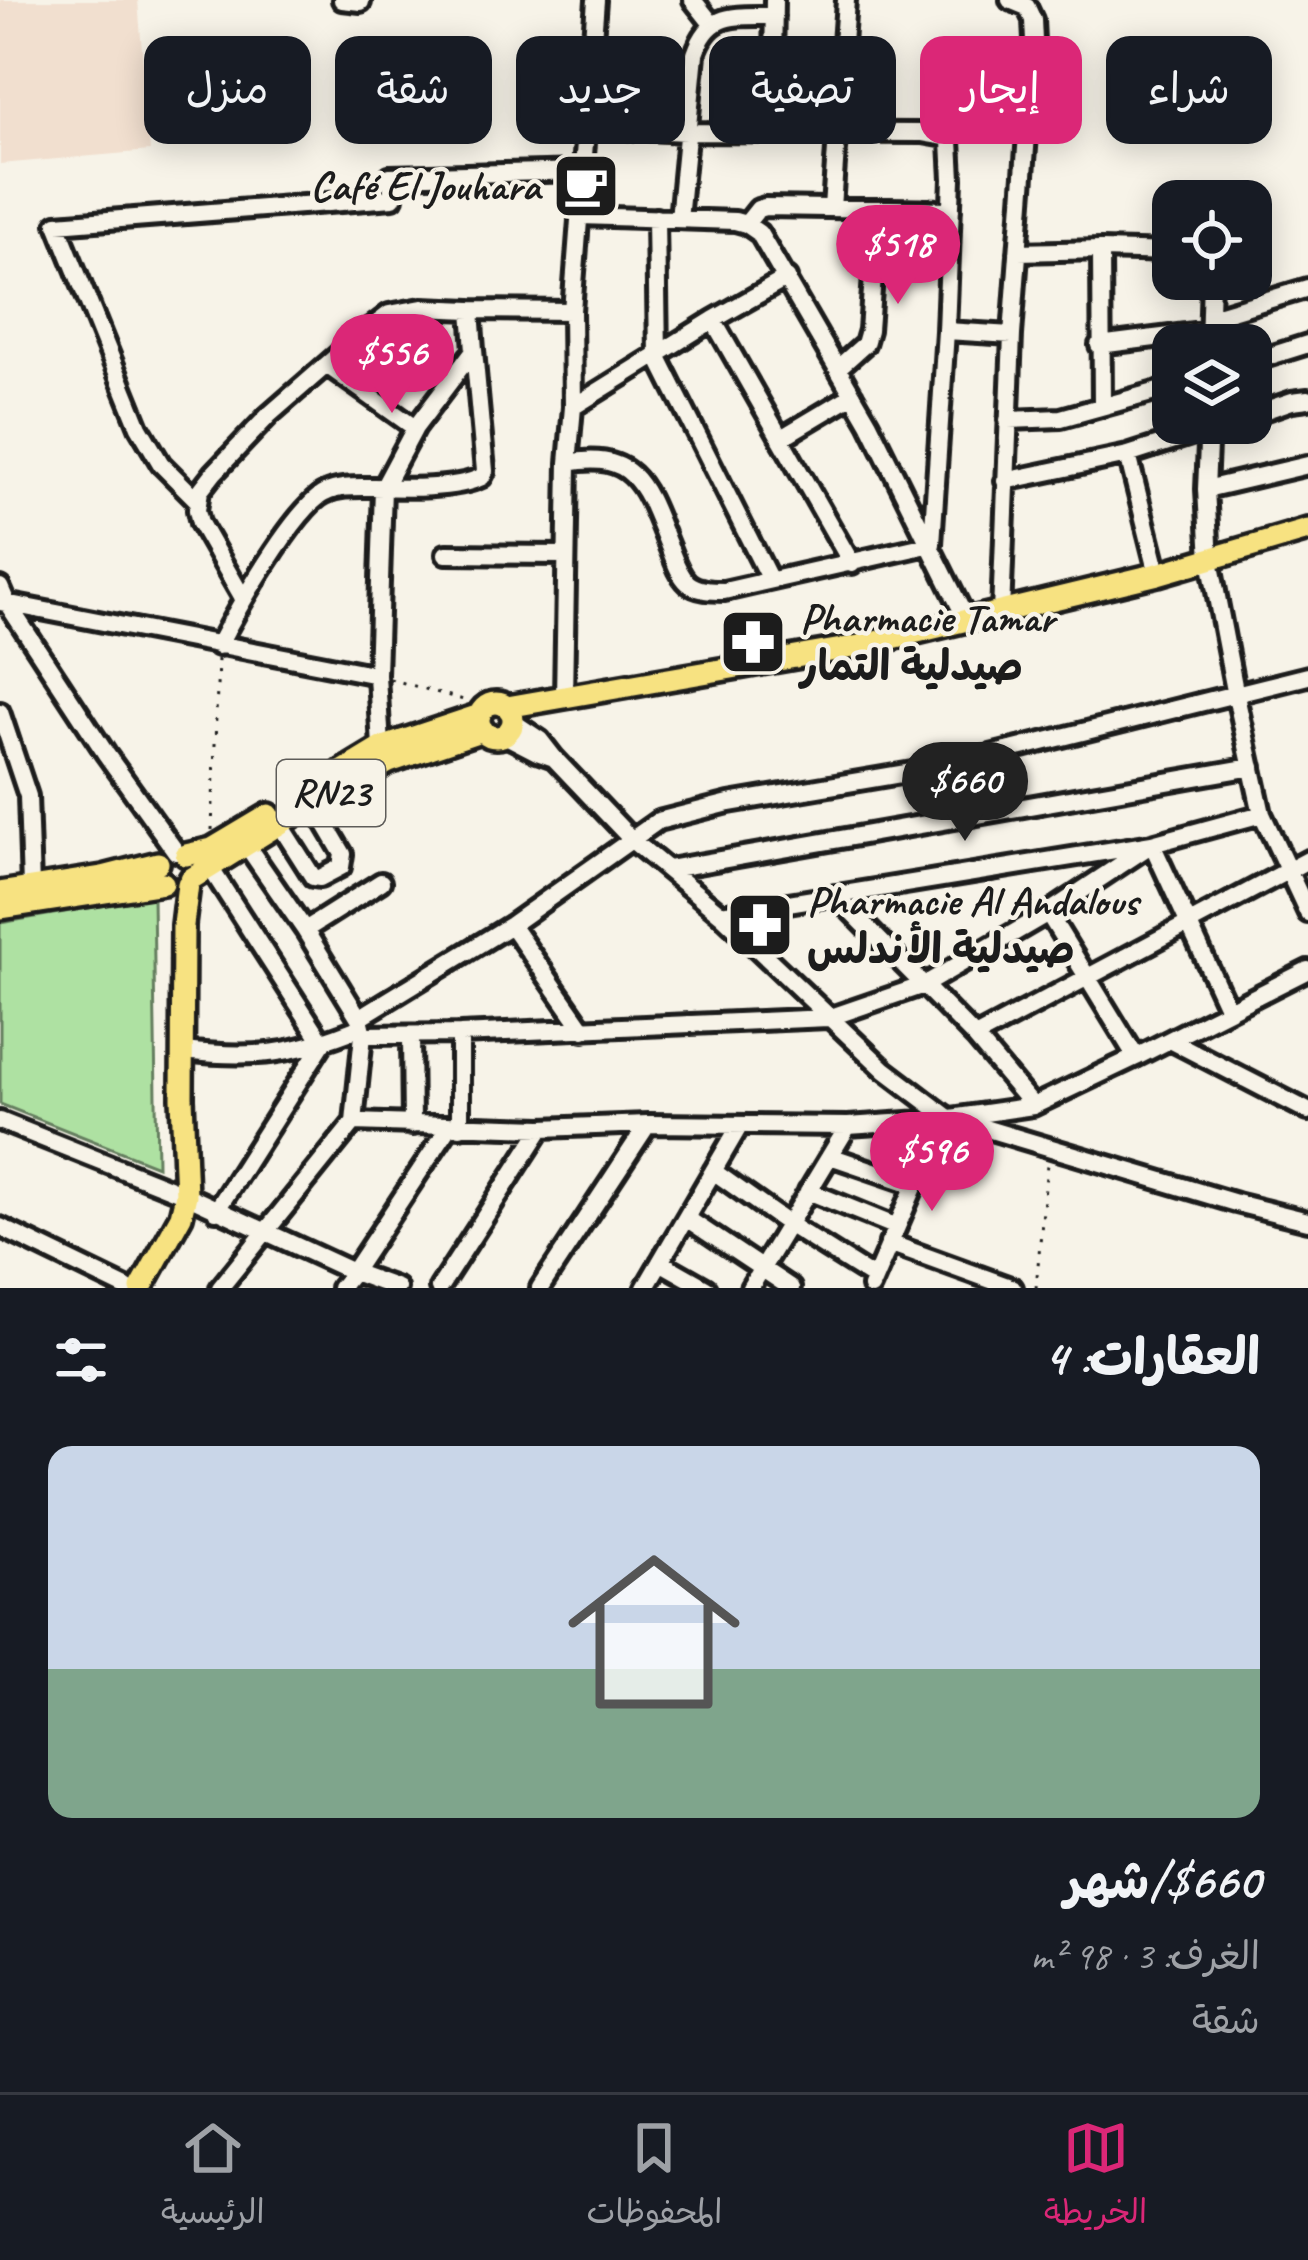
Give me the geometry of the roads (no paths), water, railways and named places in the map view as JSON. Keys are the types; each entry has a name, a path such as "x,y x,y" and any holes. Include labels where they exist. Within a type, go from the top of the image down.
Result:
{"main road":[{"name":"RN23","path":"0,892 182,868 381,748 536,711 556,700 859,646 967,621 1158,574 1308,530"},
{"name":"RN23","path":"0,908 182,868 247,846 313,803 402,756 498,719"},
{"path":"141,1288 181,1216 186,1196 182,868"}],"street":[{"path":"342,0 361,2"},
{"path":"593,36 596,0"},
{"path":"693,0 712,24"},
{"path":"844,36 846,0"},
{"path":"1001,613 1012,335 1033,20 1027,7 1010,0"},
{"path":"679,220 695,54 701,37 726,17 774,8"},
{"path":"686,132 709,132"},
{"path":"896,133 946,136 952,150 932,544"},
{"path":"556,700 573,407 572,311 585,144"},
{"path":"832,208 837,144"},
{"path":"198,501 161,464 139,427 57,224 392,198 390,176 583,171"},
{"path":"746,224 758,208 765,207 951,210"},
{"path":"838,368 865,344 869,330 878,209"},
{"path":"580,216 746,224 759,233 853,395 967,621"},
{"path":"656,218 658,357 770,580"},
{"path":"1101,250 1102,405"},
{"path":"1018,252 1152,251"},
{"path":"573,407 787,278"},
{"path":"1226,324 1308,288"},
{"path":"242,598 200,524 198,501 214,472 269,415 389,314 422,308 572,311"},
{"path":"218,646 242,598 313,501 337,489 462,484 482,477 471,310"},
{"path":"713,320 853,564"},
{"path":"946,331 1012,335"},
{"path":"1100,346 1152,339"},
{"path":"1272,355 1308,344"},
{"path":"381,748 377,675 383,488 415,428 474,350"},
{"path":"328,366 415,428"},
{"path":"1008,420 1061,418 1152,393"},
{"path":"781,438 853,395"},
{"path":"1272,408 1308,399"},
{"path":"1005,482 1159,444"},
{"path":"1208,444 1210,560 1236,696 1262,814 1308,913"},
{"path":"1128,455 1158,574"},
{"path":"568,463 602,460 627,468 637,479 676,565 687,582 705,590 724,591 932,544"},
{"path":"1206,488 1308,465"},
{"path":"446,554 566,555"},
{"path":"2,598 377,675"},
{"path":"2,598 182,868 322,1043"},
{"path":"183,1051 254,1057 322,1043 361,1026 658,821 942,766 1308,676"},
{"path":"0,712 28,796 32,887"},
{"path":"498,719 537,752 554,758 632,842 722,914 828,1018 942,1118 1308,1221"},
{"path":"669,869 1252,767"},
{"path":"280,825 313,877 341,867 343,854 313,803"},
{"path":"722,914 1152,844 1262,814"},
{"path":"361,1026 411,1036 828,1018 923,986 1048,913 1152,844"},
{"path":"1152,844 1228,1009"},
{"path":"220,1288 354,1122 361,1026 247,846"},
{"path":"975,1037 1308,860"},
{"path":"304,930 380,882"},
{"path":"835,895 975,1037 1033,1106"},
{"path":"1048,913 1136,1057"},
{"path":"511,925 584,1030"},
{"path":"354,1122 542,1128 848,1126 1033,1106 1308,970"},
{"path":"340,1288 454,1127 460,1034"},
{"path":"411,1036 412,1125"},
{"path":"1170,1040 1308,1111"},
{"path":"216,1211 322,1043"},
{"path":"713,1171 872,1283 942,1118"},
{"path":"0,1121 397,1288"},
{"path":"540,1288 648,1124"},
{"path":"645,1288 740,1125"},
{"path":"750,1288 848,1126"},
{"path":"439,1288 542,1128"},
{"path":"830,1156 915,1185"},
{"path":"808,1191 1013,1288"},
{"path":"686,1218 791,1288"},
{"path":"0,1227 126,1288"},
{"path":"660,1262 706,1288"}],"place":[{"name":"Café El Jouhara","path":"586,186"},
{"name":"Pharmacie Tamar صيدلية التمار","path":"753,642"},
{"name":"Pharmacie Al Andalous صيدلية الأندلس","path":"760,925"}]}
